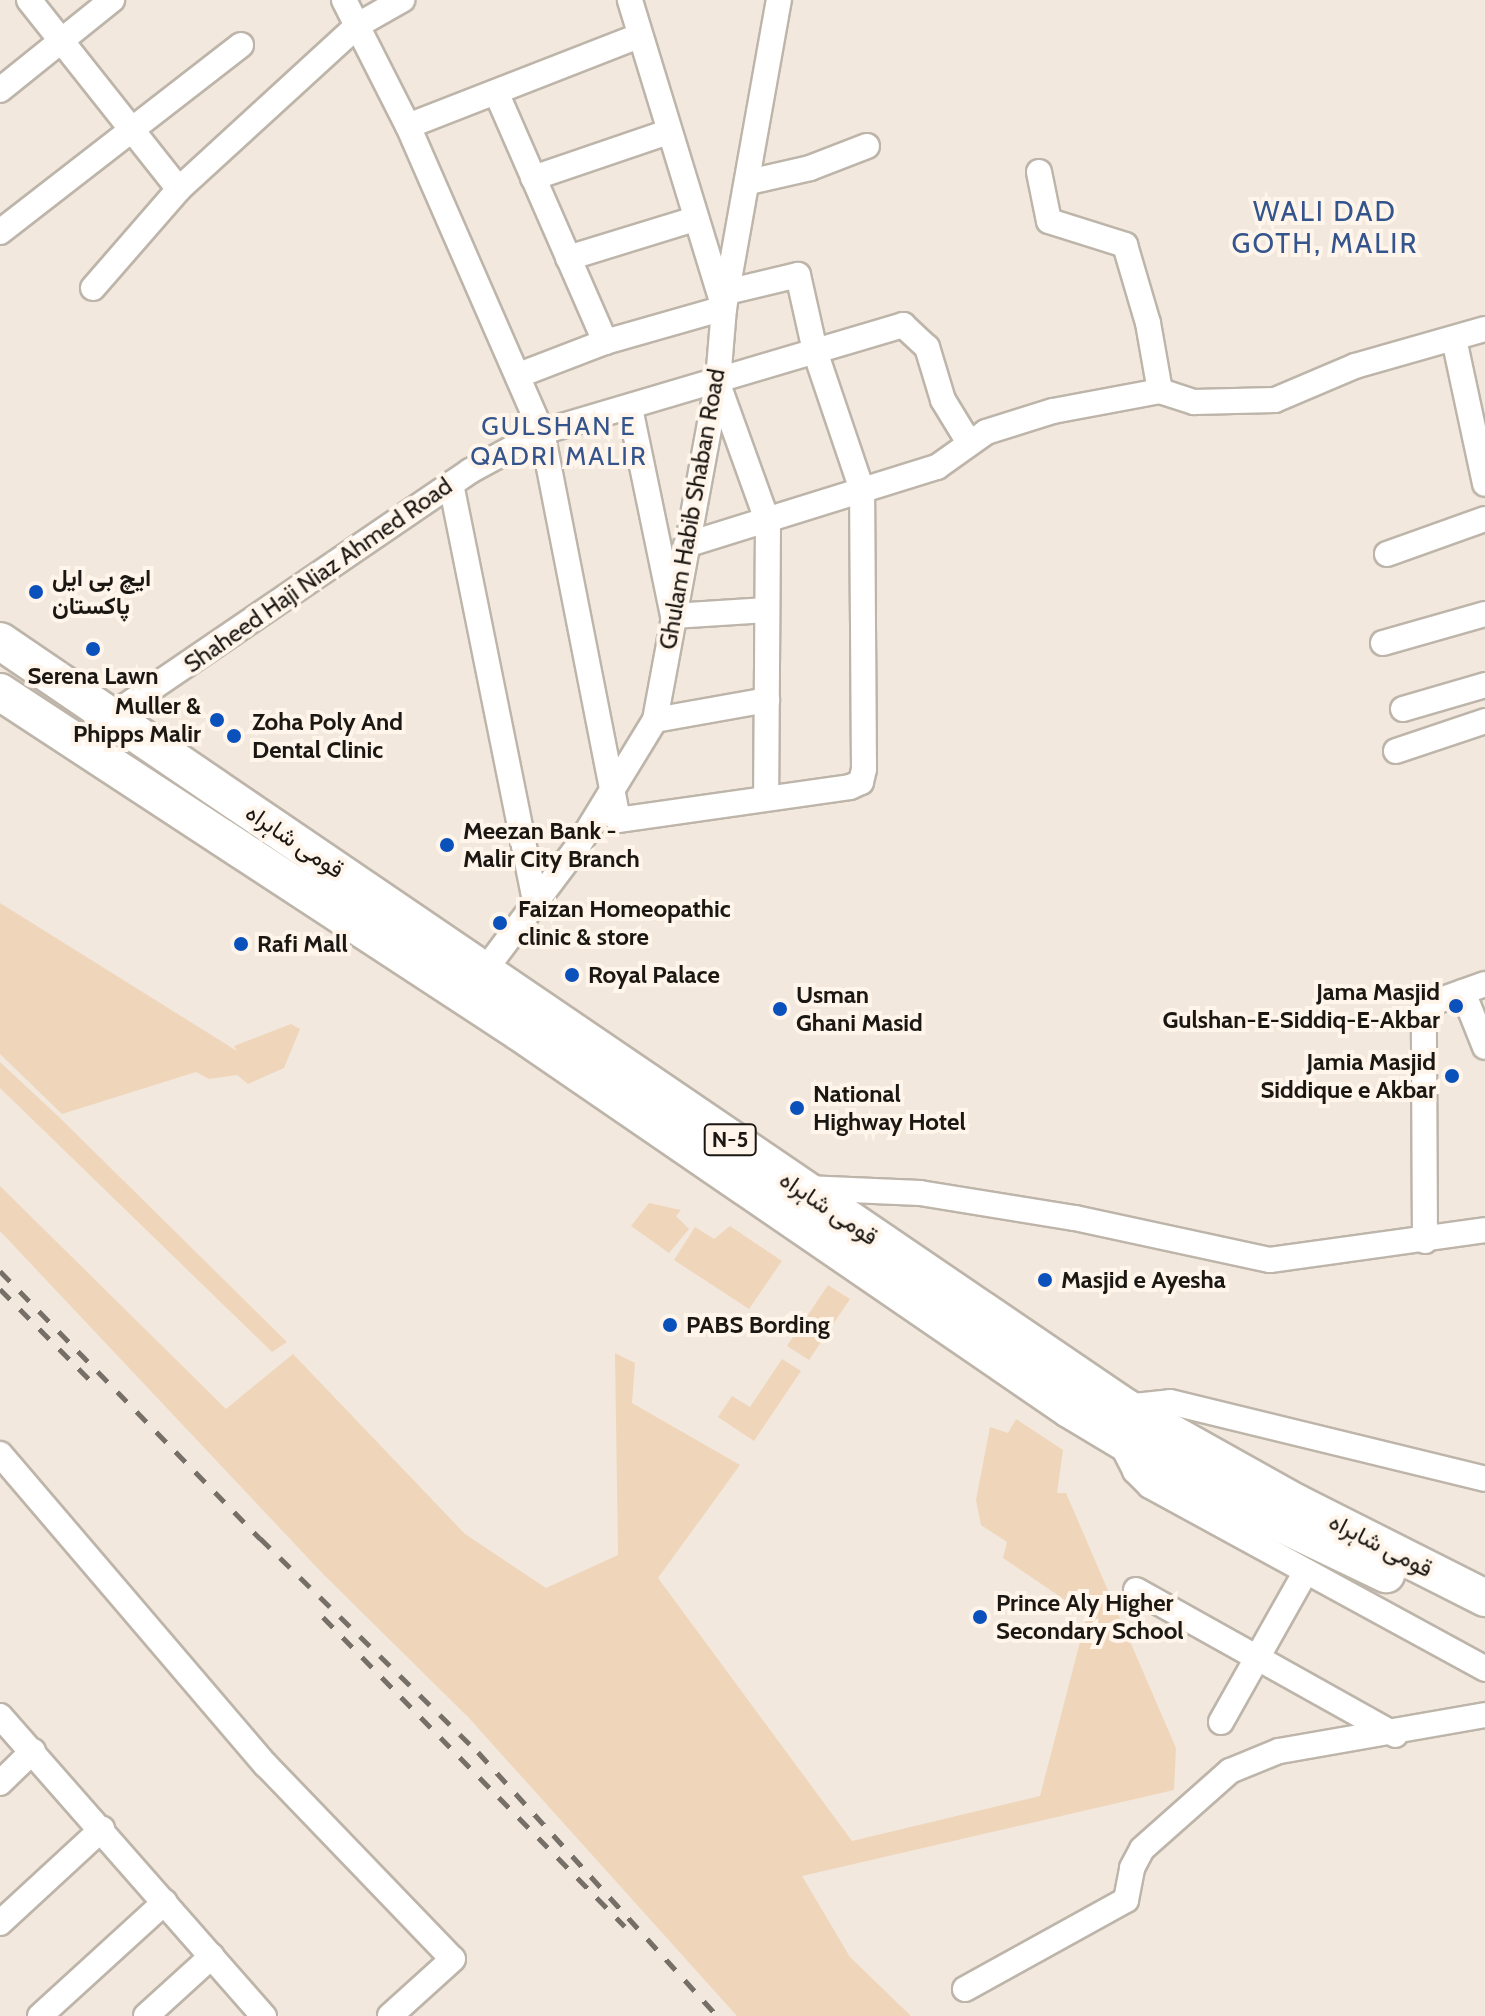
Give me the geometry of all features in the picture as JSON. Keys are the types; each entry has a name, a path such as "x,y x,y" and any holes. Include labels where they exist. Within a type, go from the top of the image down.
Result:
{"highway":[{"name":"قومی شاہراہ","path":"0,641 485,970 734,1163 798,1188 1122,1424 1177,1474 1485,1621"},
{"name":"قومی شاہراہ","path":"0,692 505,1023 734,1163 1122,1424 1297,1503 1485,1598"}],"street":[{"path":"29,0 128,129 179,189"},
{"path":"0,90 112,0"},
{"path":"344,0 408,126 542,432 618,820 861,782 862,490 815,351 798,275 519,375"},
{"path":"93,288 179,189 358,25 402,0"},
{"path":"630,0 695,219 725,300"},
{"name":"Ghulam Habib Shaban Road","path":"485,970 536,906 655,720 718,381 725,300 749,182 779,0"},
{"path":"408,126 639,36"},
{"path":"0,232 128,129 241,45"},
{"path":"496,92 605,342"},
{"path":"533,178 668,132"},
{"path":"749,182 810,168 867,146"},
{"path":"1039,172 1049,221 1125,245 1148,323 1160,391"},
{"path":"568,258 695,219"},
{"name":"Shaheed Haji Niaz Ahmed Road","path":"111,716 451,484 542,432 903,325 927,347 943,400 968,441"},
{"path":"686,545 768,523 937,467 968,441 1053,411 1160,391 1194,402 1275,400 1355,366 1485,329"},
{"path":"1454,339 1474,377 1485,484"},
{"path":"718,381 768,523 766,796"},
{"path":"630,408 673,616 767,610"},
{"path":"451,484 536,906"},
{"path":"1387,554 1485,519"},
{"path":"1383,643 1485,614"},
{"path":"1403,709 1485,685"},
{"path":"655,720 767,700"},
{"path":"1396,751 1485,721"},
{"path":"1425,1241 1424,1012 1432,1003 1474,988 1485,1047"},
{"path":"798,1188 920,1193 1075,1218 1270,1260 1425,1241 1485,1230"},
{"path":"1485,1479 1182,1404 1122,1424 1135,1471 1150,1486 1485,1669"},
{"path":"0,1454 266,1765 453,1959 390,2016"},
{"path":"1221,1722 1306,1571"},
{"path":"1136,1590 1395,1735"},
{"path":"965,1989 1126,1900 1132,1868 1142,1849 1230,1771 1279,1751 1395,1735 1485,1715"},
{"path":"0,1716 212,1956 257,2014"},
{"path":"0,1783 33,1751"},
{"path":"0,1923 102,1829"},
{"path":"40,2016 165,1902"},
{"path":"146,2016 212,1956"}],"shaded area":[{"path":"0,903 237,1051 234,1046 291,1024 300,1029 284,1068 248,1084 237,1075 209,1079 196,1072 62,1114 0,1054"},
{"path":"0,1062 287,1342 272,1352 0,1088"},
{"path":"0,1186 226,1409 293,1354 465,1534 546,1588 618,1555 615,1353 635,1363 632,1403 740,1465 658,1578 852,1841 1040,1796 1087,1615 1003,1558 1007,1542 981,1525 976,1500 990,1427 1008,1433 1016,1419 1063,1450 1057,1493 1066,1493 1176,1748 1174,1790 802,1876 850,1957 911,2016 737,2016 468,1717 323,1574 0,1231"},
{"path":"649,1203 681,1210 676,1216 689,1229 669,1253 631,1226"},
{"path":"730,1226 782,1261 749,1309 674,1260 695,1227 714,1239"},
{"path":"828,1285 850,1299 809,1360 787,1346"},
{"path":"782,1359 801,1371 754,1441 718,1417 732,1396 750,1407"}],"railway":[{"path":"0,1271 260,1538 478,1752 717,2016"},
{"path":"0,1289 96,1386"},
{"path":"323,1617 625,1926"}],"place":[{"name":"ایچ بی ایل پاکستان","path":"36,592"},
{"name":"Serena Lawn","path":"93,649"},
{"name":"Muller & Phipps Malir","path":"217,720"},
{"name":"Zoha Poly And Dental Clinic","path":"234,736"},
{"name":"Meezan Bank - Malir City Branch","path":"447,845"},
{"name":"Faizan Homeopathic clinic & store","path":"500,923"},
{"name":"Rafi Mall","path":"241,944"},
{"name":"Royal Palace","path":"572,975"},
{"name":"Jama Masjid Gulshan-E-Siddiq-E-Akbar","path":"1456,1006"},
{"name":"Usman Ghani Masid","path":"780,1009"},
{"name":"Jamia Masjid Siddique e Akbar","path":"1452,1076"},
{"name":"National Highway Hotel","path":"797,1108"},
{"name":"Masjid e Ayesha","path":"1045,1280"},
{"name":"PABS Bording","path":"670,1325"},
{"name":"Prince Aly Higher Secondary School","path":"980,1617"}],"district":[{"name":"WALI DAD GOTH, MALIR","path":"1325,227"},
{"name":"GULSHAN E QADRI MALIR","path":"559,442"}]}
